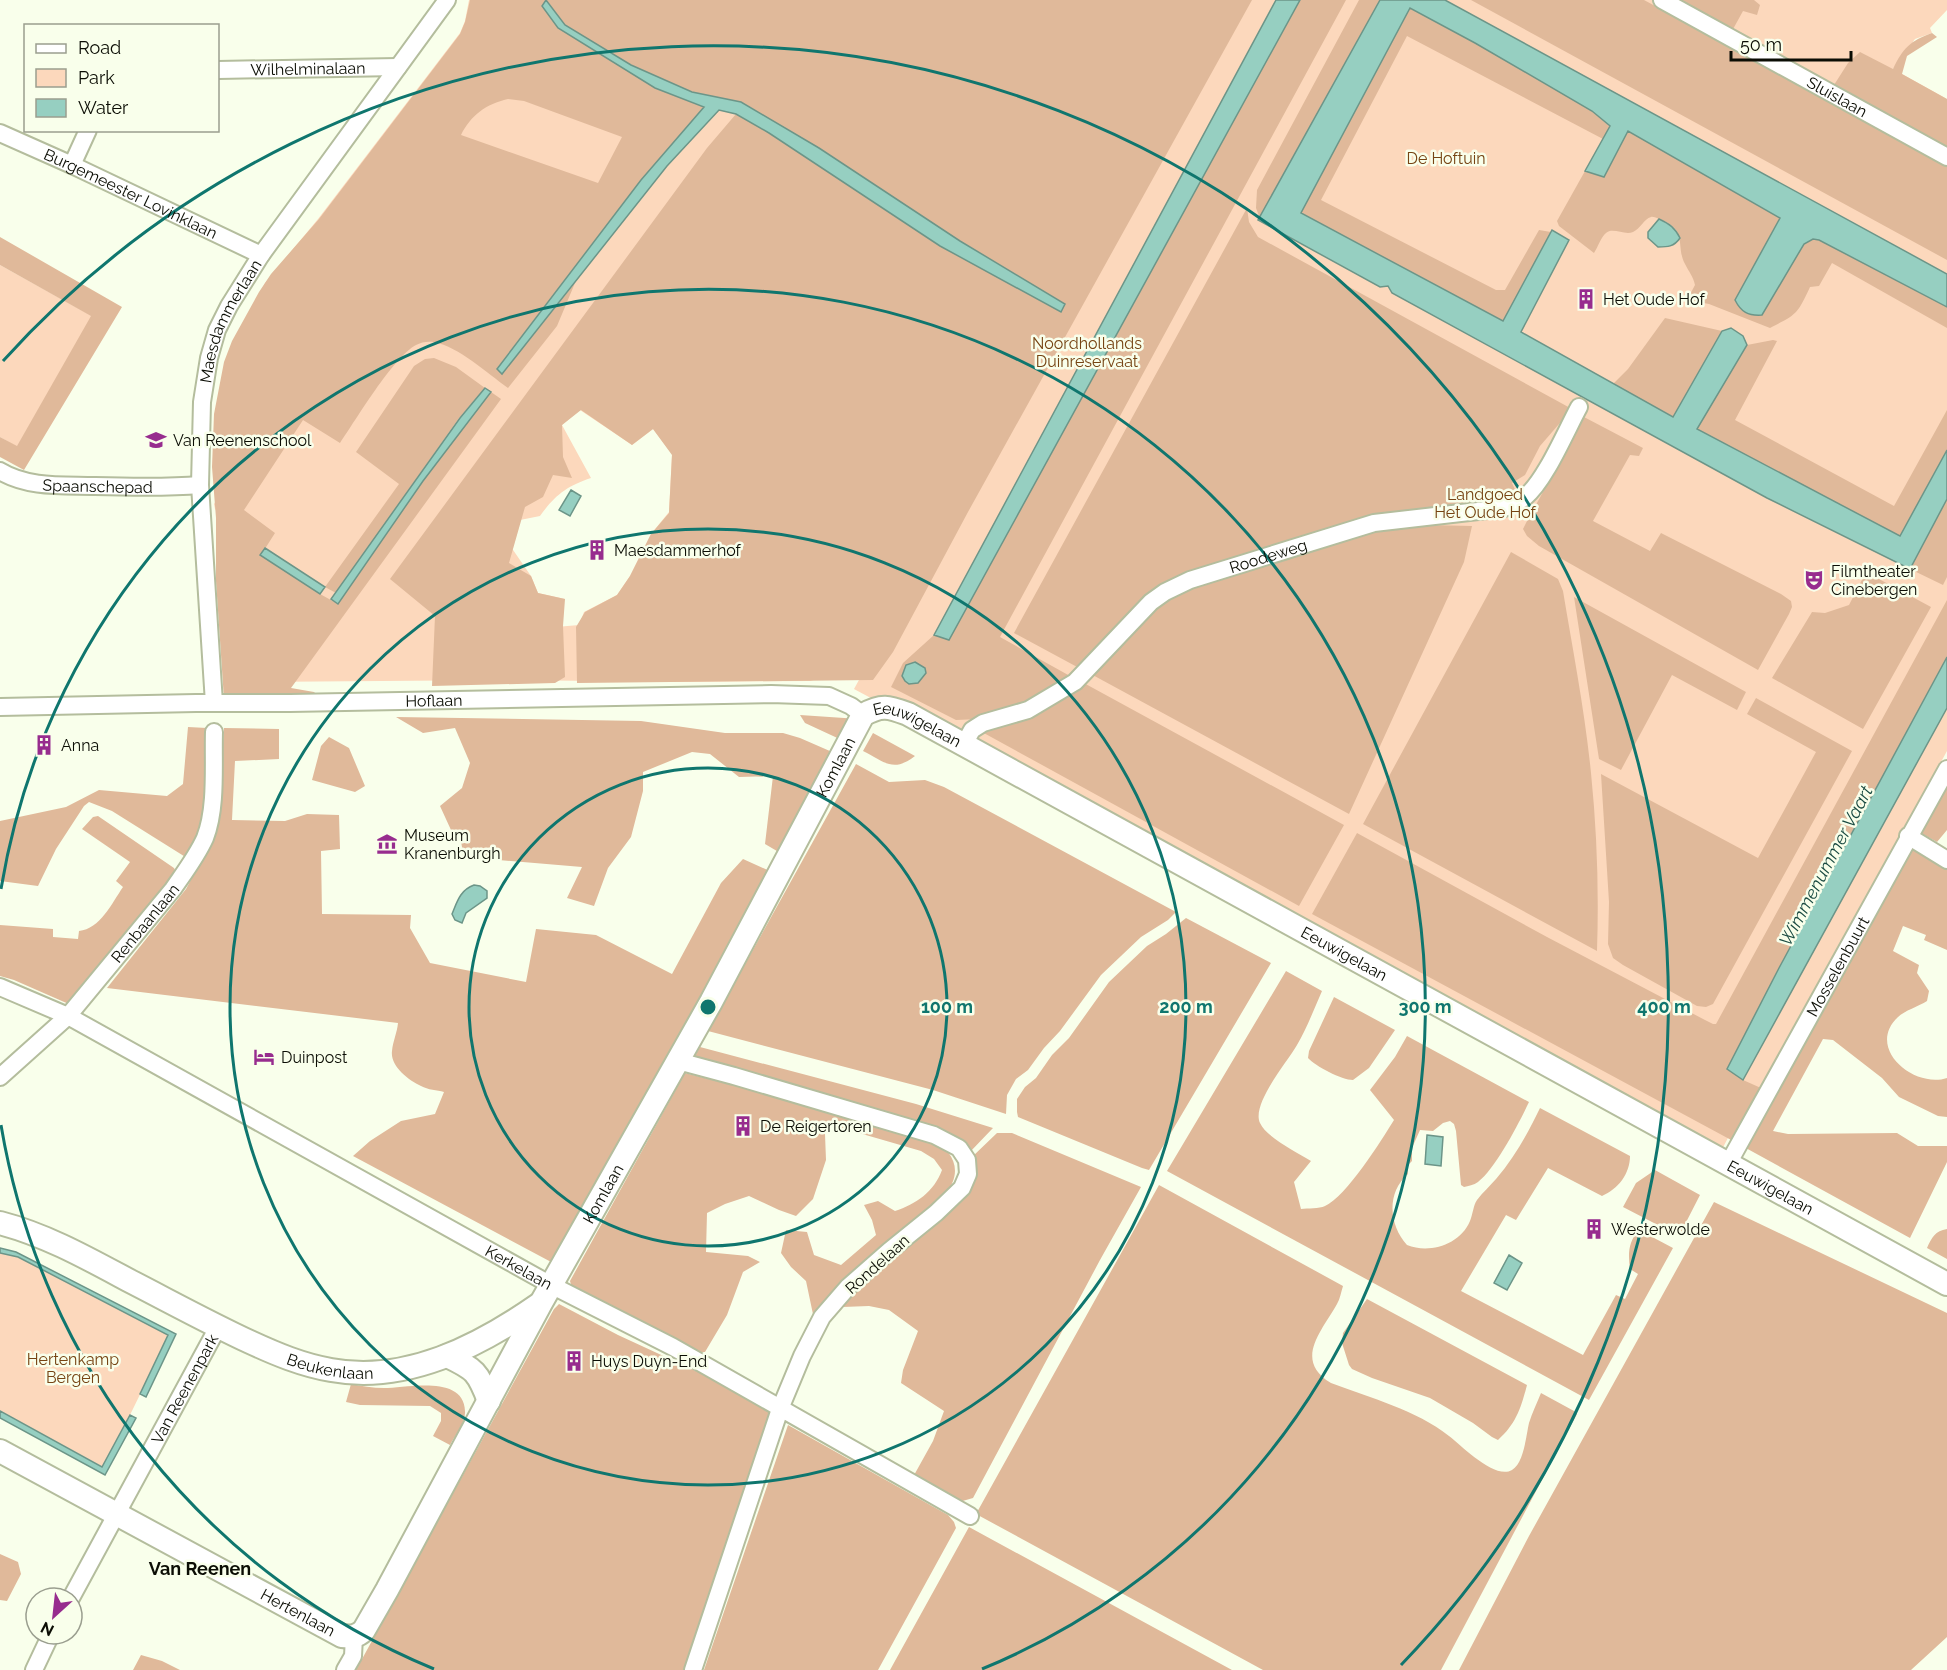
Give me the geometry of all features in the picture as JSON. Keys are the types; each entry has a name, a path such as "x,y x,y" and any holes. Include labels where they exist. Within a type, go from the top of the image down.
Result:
{"main road":[{"name":"Eeuwigelaan","path":"863,715 875,708 889,707 908,714 1947,1284"},
{"name":"Komlaan","path":"354,1637 360,1635 364,1630 546,1294 678,1061 863,715"},
{"name":"Van Reenenpark","path":"0,1223 83,1255 218,1327"},
{"name":"Beukenlaan","path":"218,1327 289,1359 332,1371 372,1372 412,1367 447,1356 476,1343 512,1323 546,1294"},
{"path":"447,1356 475,1372 481,1380 489,1401"},
{"path":"0,1450 117,1515"},
{"name":"Hertenlaan","path":"117,1515 342,1636 354,1637"}],"street":[{"name":"Maesdammerlaan","path":"214,703 200,485 201,402 217,330 261,255 447,0"},
{"name":"Sluislaan","path":"1662,0 1947,157"},
{"name":"Wilhelminalaan","path":"219,70 398,68"},
{"path":"72,165 87,132"},
{"name":"Burgemeester Lovinklaan","path":"0,133 261,255"},
{"name":"Roodeweg","path":"963,746 972,730 983,723 1028,710 1075,682 1151,602 1190,580 1374,523 1504,508 1524,499 1536,486 1579,407"},
{"name":"Spaanschepad","path":"0,471 10,477 39,484 154,488 200,485"},
{"name":"Hoflaan","path":"0,707 771,694 829,696 851,706 863,715"},
{"name":"Renbaanlaan","path":"0,1077 68,1016 173,889 204,838 212,804 214,732"},
{"name":"Mosselenbuurt","path":"1728,1164 1947,769"},
{"path":"1908,836 1947,860"},
{"name":"Kerkelaan","path":"0,987 68,1016 546,1294 673,1347 970,1516"},
{"name":"Rondelaan","path":"678,1061 934,1135 959,1148 967,1160 968,1174 962,1188 936,1213 848,1287 822,1317 802,1356 780,1409 693,1670"},
{"name":"Van Reenenpark","path":"77,1586 218,1327"},
{"name":"Komlaan","path":"345,1670 353,1656 354,1637"},
{"path":"34,1670 45,1646"}],"green space":[{"name":"Noordhollands Duinreservaat","path":"469,0 1947,0 1947,10 1930,28 1932,33 1915,39 1893,69 1947,99 1947,751 1734,1138 1729,1136 1720,1153 854,689 881,640 857,669 810,681 250,682 218,512 214,504 217,499 232,354 265,283 318,219 460,33","holes":["580,410 632,445 653,429 672,454 669,512 651,534 630,576 617,595 584,612 579,625 556,627 556,620 565,599 538,593 531,576 511,547 520,520 540,516 562,492 591,478 562,425"]},
{"path":"0,265 92,316 17,447 0,437"},
{"name":"Hertenkamp Bergen","path":"0,1253 18,1257 169,1335 103,1467 0,1411"}],"shaded area":[{"path":"470,0 1252,0 968,512 893,652 873,680 577,683 576,627 585,612 617,595 630,576 651,534 669,513 672,455 653,429 632,445 581,410 562,425 563,457 572,478 553,475 543,497 525,507 509,563 531,576 538,593 565,599 563,626 565,677 555,683 432,686 435,616 390,579 707,148 736,114 769,133 940,246 1061,312 1065,304 960,241 741,102 692,92 631,65 565,25 547,1 558,28 655,88 704,107 641,180 497,368 503,373 575,283 557,326 508,388 453,349 434,342 425,342 416,345 397,362 375,390 340,443 303,420 244,510 275,533 261,555 338,604 423,481 484,400 491,392 501,399 291,688 314,692 318,696 224,699 216,581 216,518 212,467 214,414 224,362 232,341 271,274 319,219 460,34","holes":["508,99 524,101 622,137 598,183 461,135 474,116 486,107"]},
{"path":"1300,0 1346,0 1000,637 1070,676 1035,700 979,719 956,720 891,687 903,663 934,635 949,640"},
{"path":"1359,0 1380,0 1258,220 1257,190"},
{"path":"1471,0 1644,0 1947,163 1947,260"},
{"path":"1676,0 1754,0 1760,5 1757,15 1743,11 1732,31"},
{"path":"1410,8 1592,111 1610,127 1603,139 1407,36 1321,200 1496,290 1505,290 1539,230 1551,232 1503,321 1301,213"},
{"path":"1932,33 1937,37 1907,56 1902,74 1947,99 1947,147 1834,85 1848,63 1860,52 1893,69 1908,46"},
{"path":"1628,130 1780,218 1735,300 1813,239 1819,240 1947,307 1947,328 1832,263 1819,286 1810,287 1795,313 1770,328 1709,304 1687,300 1695,285 1682,258 1678,235 1671,225 1654,217 1649,218 1638,229 1630,233 1609,231 1594,253 1559,226 1557,221 1585,171 1604,177"},
{"path":"1247,208 1249,222 1258,237 1572,409 1540,446 1525,475 1512,483 1518,496 1508,500 1390,513 1178,580 1079,668 1014,633"},
{"path":"0,237 122,307 24,470 0,457 0,437 17,446 91,316 0,265"},
{"path":"1665,318 1722,331 1674,417 1613,384 1628,369"},
{"path":"1777,341 1735,420 1894,506 1947,410 1947,450 1900,536 1696,429 1747,345"},
{"path":"434,358 456,367 485,388 459,418 336,593 325,587 399,484 356,452 414,366 425,359"},
{"path":"1584,417 1643,448 1639,456 1630,455 1593,521 1650,551 1661,533 1791,601 1792,607 1789,614 1758,670 1539,546 1527,536 1523,529"},
{"path":"1947,499 1947,577 1943,585 1910,569"},
{"path":"1386,524 1472,526 1464,562 1349,814 1089,673 1166,599 1190,588"},
{"path":"1511,552 1558,579 1563,591 1591,773 1597,862 1597,951 1363,824"},
{"path":"1866,572 1931,607 1863,729 1772,678 1812,612 1825,613 1849,605"},
{"path":"1574,597 1746,692 1737,710 1672,675 1621,770 1599,759"},
{"path":"1947,600 1947,657 1779,968 1728,1069 1743,1080 1761,1088 1733,1141 1312,914 1357,833 1547,937 1716,1024"},
{"path":"1082,682 1344,825 1299,906 982,732"},
{"path":"1756,698 1852,751 1713,1004 1706,1007 1697,1006 1613,958 1608,944 1609,902 1601,774 1758,858 1816,752 1747,714"},
{"path":"800,715 859,719 846,742 805,723"},
{"path":"396,717 641,721 725,733 783,733 839,755 782,854 765,844 773,776 739,777 710,754 692,752 643,772 643,791 631,837 608,868 594,906 567,898 582,867 463,857 460,831 451,830 440,806 462,788 470,763 455,728 423,733"},
{"path":"188,727 207,728 204,811 198,839 187,858 112,811 89,802 56,849 38,886 0,881 0,821 66,807 99,790 167,796 183,784"},
{"path":"224,728 279,729 279,759 235,761 232,820 285,821 307,814 339,815 340,849 321,851 322,914 411,915 410,928 430,963 526,982 536,929 596,935 672,974 721,883 743,859 772,872 553,1263 353,1156 370,1141 401,1121 435,1114 444,1092 416,1083 397,1067 392,1051 398,1023 107,988 186,889 209,846 219,803"},
{"path":"873,733 915,756 901,764 883,762 863,751"},
{"path":"329,737 349,748 365,786 355,792 312,780 321,746"},
{"path":"856,764 889,782 925,780 944,787 1176,912 1168,920 1141,937 1101,975 1060,1031 1028,1070 1016,1079 1007,1095 1006,1114 933,1090 708,1031"},
{"path":"1947,781 1947,830 1937,842 1919,832"},
{"path":"98,816 174,868 176,872 71,1005 0,976 0,925 53,929 53,937 78,939 79,931 93,926 99,920 123,887 116,881 130,862 82,829 93,817"},
{"path":"1912,843 1947,866 1947,950 1924,940 1926,935 1903,926 1893,951 1919,965 1917,973 1929,991 1927,1001 1898,1017 1889,1029 1887,1041 1890,1053 1908,1072 1934,1080 1947,1078 1947,1117 1938,1116 1899,1097 1882,1078 1833,1040 1823,1039 1773,1131 1788,1134 1897,1133 1918,1146 1947,1146 1947,1162 1910,1238 1744,1147"},
{"path":"1186,918 1271,963 1149,1170 1018,1117 1017,1099 1025,1087 1036,1078 1052,1055 1069,1038 1109,982 1147,946"},
{"path":"1286,971 1322,991 1301,1039 1265,1094 1259,1115 1260,1123 1269,1134 1311,1161 1294,1182 1301,1209 1325,1206 1343,1192 1394,1120 1370,1090 1395,1057 1407,1036 1529,1102 1492,1167 1478,1182 1469,1186 1461,1185 1454,1124 1450,1121 1443,1123 1433,1131 1420,1130 1412,1148 1412,1161 1407,1166 1408,1174 1396,1190 1393,1200 1392,1209 1396,1228 1407,1245 1416,1248 1434,1248 1451,1242 1459,1236 1470,1221 1477,1200 1509,1162 1540,1108 1630,1156 1628,1169 1622,1180 1602,1196 1548,1168 1516,1220 1506,1215 1461,1291 1583,1355 1616,1295 1625,1299 1638,1274 1630,1269 1629,1253 1633,1239 1639,1230 1673,1248 1589,1400 1167,1171"},
{"path":"1334,997 1395,1030 1369,1068 1353,1080 1329,1072 1308,1058 1309,1051"},
{"path":"700,1047 916,1104 993,1128 969,1153 693,1059"},
{"path":"685,1073 788,1099 931,1142 946,1151 954,1163 955,1173 952,1184 946,1193 843,1280 814,1319 806,1281 791,1267 781,1253 786,1230 807,1232 814,1255 841,1265 876,1235 872,1220 864,1205 878,1201 895,1211 903,1208 917,1201 929,1191 942,1170 934,1159 921,1151 821,1122 825,1134 826,1160 813,1199 796,1216 749,1196 707,1213 706,1252 748,1256 760,1262 743,1272 727,1315 705,1352 698,1352 573,1291 570,1281"},
{"path":"997,1133 1012,1133 1141,1187 973,1498 959,1502 913,1477 933,1441 944,1411 901,1383 903,1370 918,1331 889,1310 869,1306 842,1307 868,1279 962,1198 972,1157"},
{"path":"1655,1170 1700,1195 1679,1236 1623,1207 1636,1183"},
{"path":"1159,1185 1343,1286 1338,1302 1318,1335 1312,1355 1314,1365 1320,1374 1331,1383 1393,1405 1422,1419 1449,1436 1488,1466 1505,1472 1512,1470 1519,1462 1529,1423 1541,1393 1577,1414 1441,1670 1263,1670 976,1514"},
{"path":"1714,1202 1947,1313 1947,1637 1911,1670 1459,1670 1529,1536"},
{"path":"1947,1229 1947,1259 1927,1248 1934,1235"},
{"path":"1367,1299 1527,1385 1517,1415 1498,1440 1430,1398 1352,1369 1342,1343 1343,1333"},
{"path":"559,1304 768,1408 770,1424 687,1670 356,1670 554,1309"},
{"path":"351,1384 380,1388 445,1387 462,1399 465,1411 464,1420 450,1445 433,1436 441,1421 441,1413 430,1406 360,1405 346,1402"},
{"path":"788,1425 948,1515 954,1522 956,1528 878,1670 704,1670"},
{"path":"969,1527 1232,1670 890,1670"},
{"path":"0,1554 18,1562 21,1574 7,1601 0,1600"},
{"path":"141,1655 162,1661 180,1670 133,1670"}],"water":[{"path":"546,0 565,25 631,65 692,92 741,102 819,148 960,241 1065,304 1061,312 940,246 769,133 736,114 719,110 667,166 502,374 497,369 641,180 704,107 655,88 558,28 542,6"},
{"path":"1276,0 1300,0 949,640 934,635"},
{"path":"1380,0 1445,0 1947,274 1947,307 1819,240 1813,239 1804,244 1762,315 1746,312 1735,300 1780,218 1628,131 1604,177 1585,171 1610,126 1592,111 1410,8 1301,213 1503,321 1552,230 1569,240 1521,332 1673,417 1722,331 1731,328 1743,336 1747,345 1697,429 1900,536 1947,450 1947,499 1910,569 1767,498 1392,293 1388,286 1380,287 1258,220"},
{"path":"1659,219 1672,227 1680,238 1673,245 1658,247 1648,238 1648,232"},
{"path":"485,388 491,392 423,481 338,604 331,599 460,418"},
{"path":"571,490 581,496 570,516 559,510"},
{"path":"265,548 325,587 320,594 260,555"},
{"path":"1947,657 1947,708 1743,1080 1727,1069"},
{"path":"915,662 925,668 926,673 918,683 909,684 902,676 906,665"},
{"path":"474,885 487,891 487,898 466,913 462,923 455,920 452,914 462,893"},
{"path":"1427,1135 1443,1137 1441,1166 1425,1164"},
{"path":"0,1248 16,1252 176,1334 146,1397 140,1394 168,1335 18,1257 0,1253"},
{"path":"1509,1255 1522,1263 1507,1290 1494,1283"},
{"path":"0,1411 102,1467 130,1415 136,1418 105,1475 0,1418"}],"place":[{"name":"Het Oude Hof","path":"1586,299"},
{"name":"Van Reenenschool","path":"156,440"},
{"name":"Maesdammerhof","path":"597,550"},
{"name":"Filmtheater Cinebergen","path":"1814,580"},
{"name":"Anna","path":"44,745"},
{"name":"Museum Kranenburgh","path":"387,844"},
{"name":"Duinpost","path":"264,1057"},
{"name":"De Reigertoren","path":"743,1126"},
{"name":"Westerwolde","path":"1594,1229"},
{"name":"Huys Duyn-End","path":"574,1361"}],"district":[{"name":"Van Reenen","path":"200,1569"}],"park label":[{"name":"De Hoftuin","path":"1446,158"},
{"name":"Landgoed Het Oude Hof","path":"1485,503"}],"water label":[{"name":"Wimmenummer Vaart","path":"1826,866"}]}
